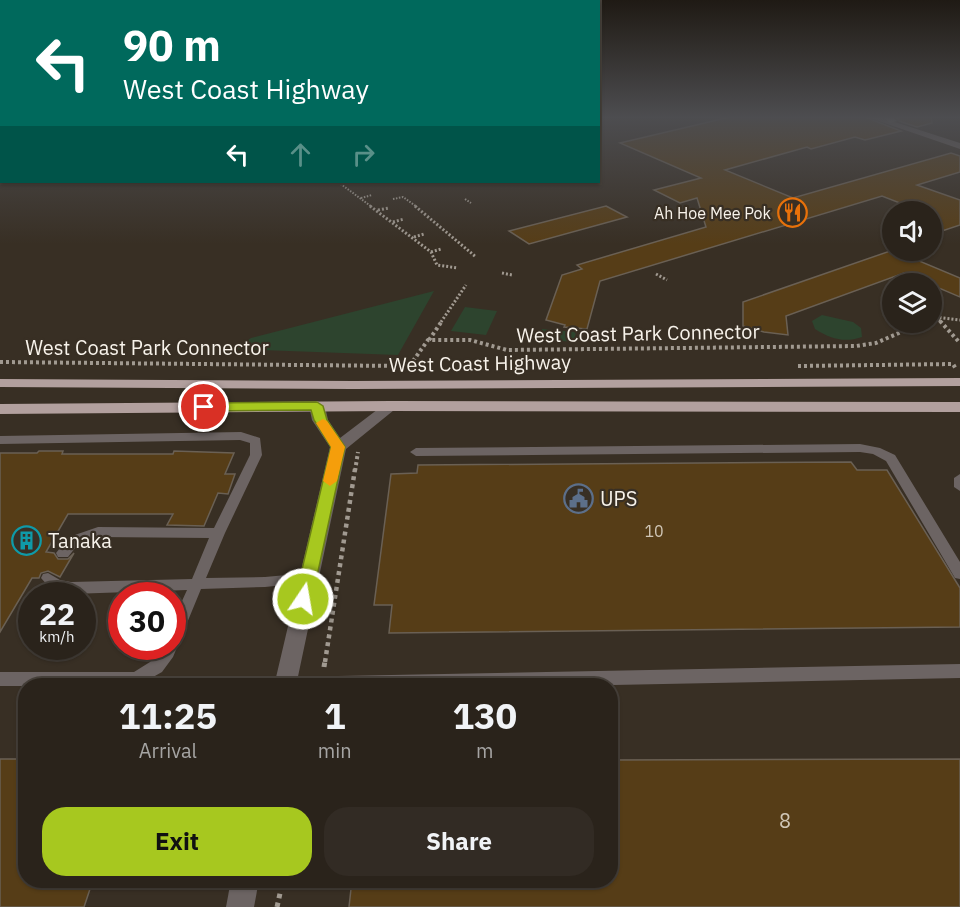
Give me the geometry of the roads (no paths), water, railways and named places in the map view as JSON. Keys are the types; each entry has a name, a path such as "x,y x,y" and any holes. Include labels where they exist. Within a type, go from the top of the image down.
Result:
{"highway":[{"name":"West Coast Highway","path":"0,383 353,385 960,382"},
{"path":"805,383 826,395 827,401 822,406"},
{"name":"West Coast Highway","path":"0,409 317,406 960,407"}],"street":[{"path":"317,406 320,420 338,447"},
{"path":"287,678 338,447 391,406"},
{"path":"240,907 244,888"}],"lane":[{"path":"0,440 249,438 256,441 256,454 218,533 186,612"},
{"path":"416,452 860,448 876,451 891,458 960,573"},
{"path":"960,478 960,487"},
{"path":"63,553 74,540 98,532 218,533"},
{"path":"48,578 55,584 71,588 308,578"},
{"path":"138,678 149,675 164,660"},
{"path":"616,678 960,671"},
{"path":"0,679 18,679"}],"place":[{"name":"Ah Hoe Mee Pok","path":"792,213"},
{"name":"UPS","path":"579,498"},
{"name":"Tanaka","path":"27,540"}]}
